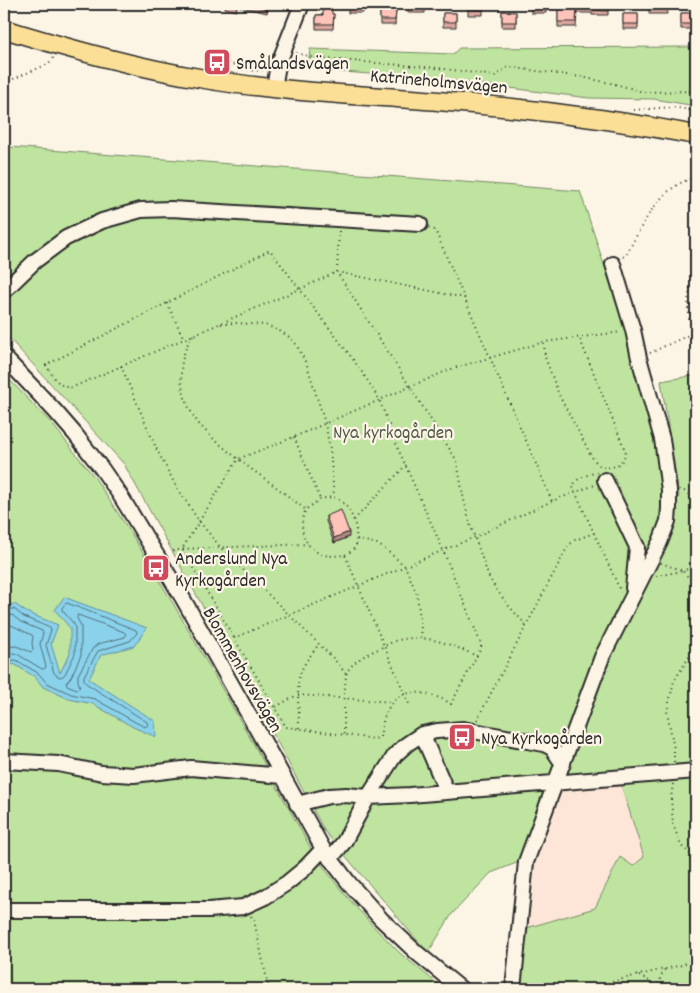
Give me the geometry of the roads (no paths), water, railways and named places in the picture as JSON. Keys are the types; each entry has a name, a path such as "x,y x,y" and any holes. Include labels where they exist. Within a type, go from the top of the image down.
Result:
{"main road":[{"name":"Katrineholmsvägen","path":"4,18 62,37 154,59 273,77 610,120 696,135"},
{"name":"Katrineholmsvägen","path":"4,29 106,58 188,76 273,77 610,112 696,124"}],"street":[{"path":"273,77 302,4"},
{"path":"4,291 35,261 66,238 102,222 141,210 171,210 420,224"},
{"path":"513,989 526,862 602,657 652,560 668,521 669,490 662,439 613,264"},
{"name":"Blommenhovsvägen","path":"4,357 56,411 120,495 182,597 326,854 381,919 417,953 461,989"},
{"path":"606,474 637,547 630,601"},
{"path":"4,910 208,910 242,907 265,897 287,883 344,842 368,797 395,755 422,734 463,729 544,744 552,748 563,764"},
{"path":"422,734 447,792"},
{"path":"4,761 58,764 102,773 134,775 191,768 283,776"},
{"path":"298,804 329,796 410,795 696,771"}],"water":[{"path":"64,597 147,628 134,646 101,655 89,679 155,721 156,737 133,727 93,704 69,699 43,687 35,677 14,664 4,667 4,605 15,604 26,612 58,625 51,644 60,673 70,653 70,628 55,610"}],"place":[{"name":"Smålandsvägen","path":"217,62"},
{"name":"Anderslund Nya Kyrkogården","path":"156,568"},
{"name":"Nya Kyrkogården","path":"462,737"}],"park label":[{"name":"Nya kyrkogården","path":"393,431"}]}
